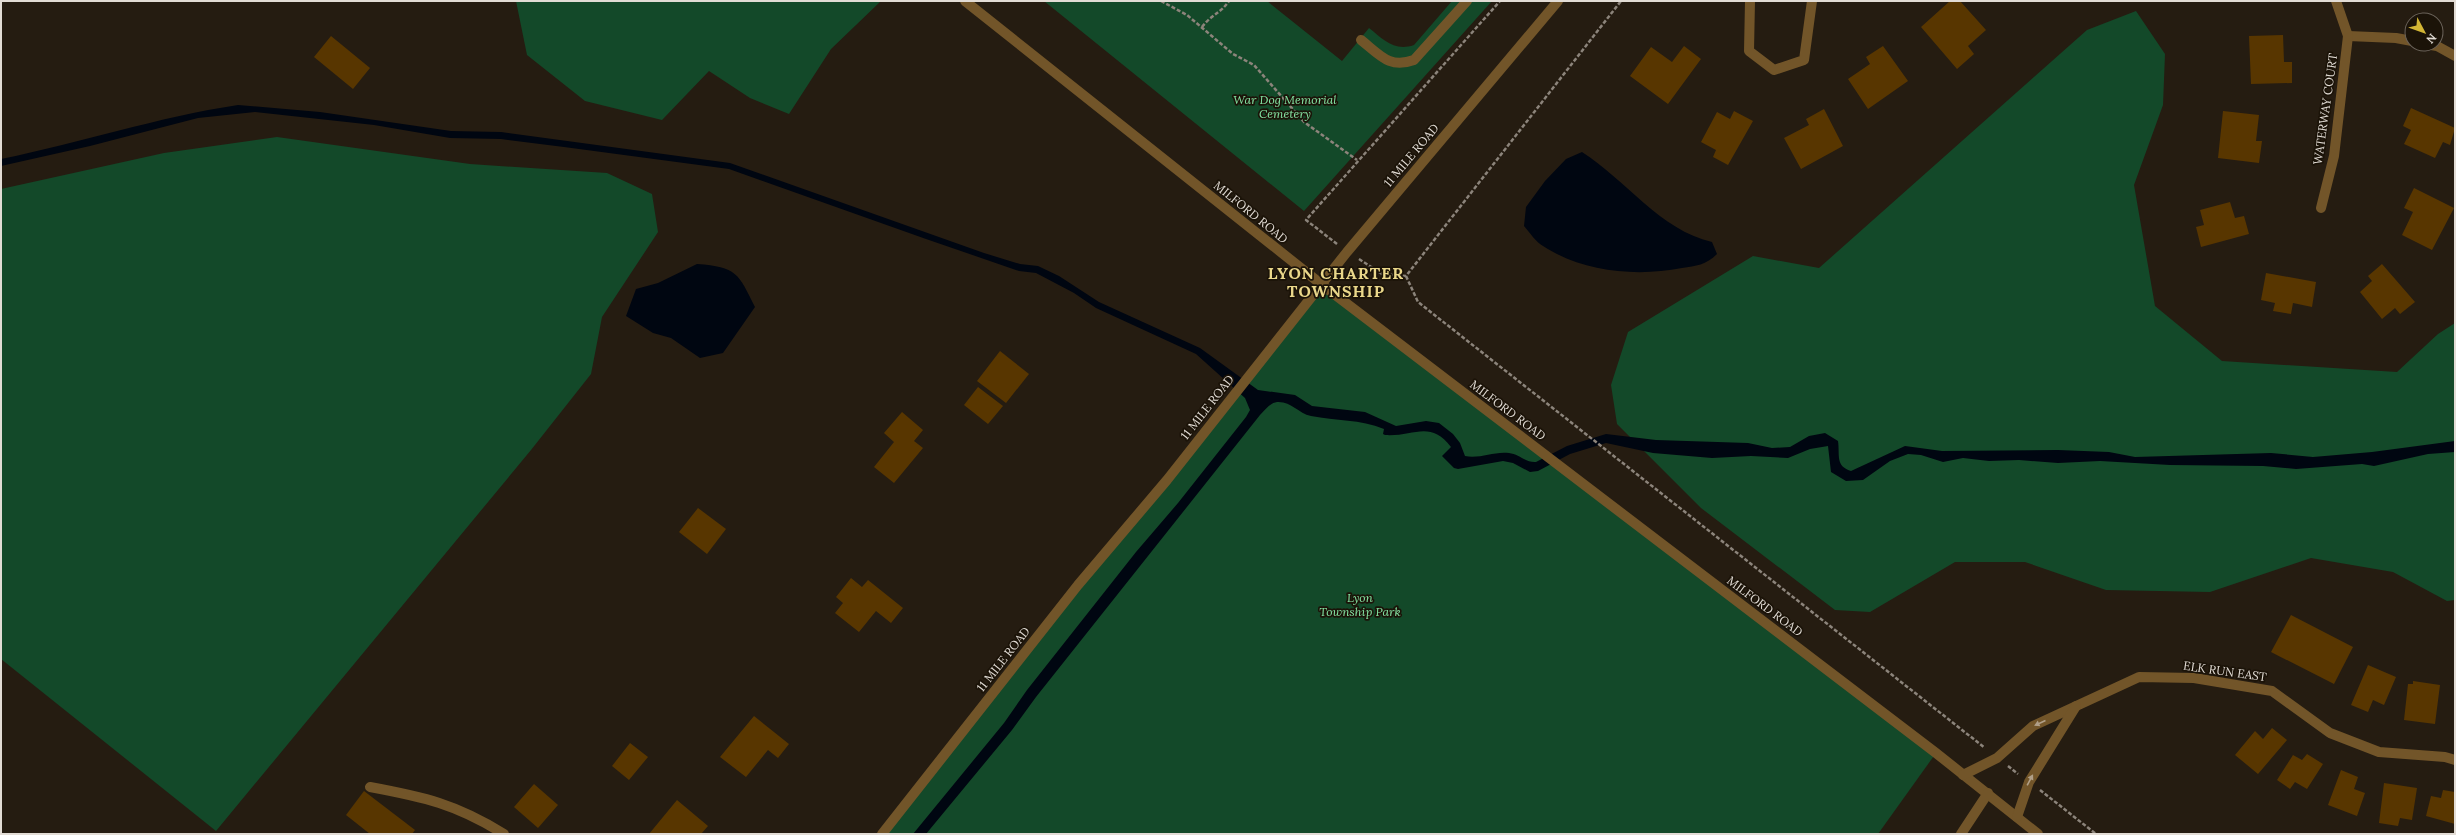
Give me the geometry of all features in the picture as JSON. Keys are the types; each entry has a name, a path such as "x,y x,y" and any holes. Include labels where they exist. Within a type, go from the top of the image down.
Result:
{"street":[{"path":"1361,40 1386,60 1395,64 1404,64 1414,60 1467,1"},
{"name":"11 MILE ROAD","path":"882,834 1078,585 1167,480 1321,284 1558,1"},
{"path":"1750,1 1749,51 1774,70 1804,60 1812,1"},
{"path":"2336,1 2348,36 2404,40"},
{"name":"MILFORD ROAD","path":"971,3 1321,284 1988,793 2038,834"},
{"name":"WATERWAY COURT","path":"2320,208 2334,156 2348,36"},
{"path":"2444,50 2455,56"},
{"name":"ELK RUN EAST","path":"1963,775 1998,758 2033,726 2139,677 2194,678 2272,691 2330,733 2379,752 2445,756 2455,760"},
{"path":"2017,817 2029,782 2076,706"},
{"path":"370,787 443,802 480,819 504,834"},
{"path":"1960,834 1988,793"}],"path":[{"path":"1162,1 1187,14 1233,54 1254,65 1304,122 1358,160"},
{"path":"1202,27 1211,15 1222,12 1229,1"},
{"path":"1406,276 1418,302 1571,424 2096,834"}],"green space":[{"path":"516,1 881,1 831,49 789,114 750,98 709,71 662,120 585,101 527,55"},
{"name":"War Dog Memorial Cemetery","path":"1044,1 1267,1 1342,61 1369,28 1384,40 1395,46 1407,47 1414,45 1452,1 1492,1 1304,211"},
{"path":"2136,11 2165,54 2163,105 2134,185 2155,306 2222,361 2397,372 2438,334 2455,323 2455,600 2447,601 2393,572 2311,558 2210,592 2106,590 2025,562 1955,562 1870,612 1835,610 1701,508 1617,424 1611,385 1628,332 1753,256 1819,268 2087,30"},
{"path":"277,137 470,164 607,173 652,194 658,232 602,317 591,374 531,450 216,831 1,659 1,189 164,153"},
{"name":"Lyon Township Park","path":"1321,284 1936,753 1878,834 882,834"}],"shaded area":[{"path":"238,105 320,112 451,131 501,132 730,163 984,253 1020,264 1038,266 1059,276 1099,302 1200,348 1258,390 1295,395 1312,406 1365,412 1396,426 1426,421 1439,423 1453,434 1460,443 1465,456 1471,457 1509,453 1532,462 1536,462 1567,446 1606,434 1656,440 1748,443 1772,448 1790,447 1809,436 1825,433 1838,441 1840,463 1846,469 1851,471 1905,446 1942,451 2058,450 2109,452 2135,457 2271,453 2313,457 2372,452 2455,441 2455,452 2428,454 2374,466 2362,464 2296,469 2263,466 2170,465 2100,461 2058,463 2019,460 1989,461 1963,458 1943,462 1921,455 1908,454 1890,461 1863,480 1846,481 1831,472 1828,446 1810,449 1788,458 1751,456 1712,458 1653,453 1606,443 1570,454 1538,471 1530,472 1513,463 1503,461 1458,469 1454,468 1442,456 1451,447 1436,434 1428,431 1385,435 1383,434 1384,429 1366,423 1311,416 1286,403 1277,402 1270,405 1260,415 1036,697 1012,730 926,834 913,834 1004,723 1027,690 1136,552 1178,503 1246,417 1250,410 1245,398 1196,354 1096,308 1074,293 1036,273 1019,271 729,169 501,139 450,138 374,125 255,112 198,118 90,146 1,166 1,159 60,146 178,116"},
{"path":"1582,152 1614,176 1660,216 1693,236 1712,242 1717,254 1705,263 1692,267 1664,271 1628,272 1592,267 1575,262 1540,244 1524,226 1526,207 1545,181 1566,159"},
{"path":"697,264 721,267 735,274 740,279 755,307 723,353 700,358 671,338 653,333 626,316 636,289 658,283"}],"building":[{"path":"1950,1 1960,1 1986,30 1968,46 1974,54 1957,69 1921,27"},
{"path":"2283,35 2284,62 2292,62 2292,83 2251,84 2249,36"},
{"path":"331,36 370,68 353,89 314,57"},
{"path":"1684,46 1701,59 1668,104 1630,76 1651,47 1672,62"},
{"path":"1883,46 1908,81 1868,109 1848,79 1870,64 1866,57"},
{"path":"2411,108 2455,128 2450,145 2443,142 2435,158 2404,144 2411,130 2403,126"},
{"path":"1824,109 1843,146 1801,169 1784,138 1809,125 1806,119"},
{"path":"1734,111 1753,121 1728,165 1713,157 1716,150 1701,142 1717,112 1730,119"},
{"path":"2223,111 2259,115 2256,141 2262,141 2259,163 2218,158"},
{"path":"2414,188 2454,208 2432,250 2402,235 2413,212 2404,208"},
{"path":"2230,202 2235,218 2244,216 2249,234 2201,247 2196,227 2204,225 2200,210"},
{"path":"2382,264 2415,302 2400,314 2395,308 2382,319 2360,292 2372,281 2368,276"},
{"path":"2266,273 2316,282 2312,307 2293,303 2291,314 2273,311 2275,303 2261,300"},
{"path":"1000,351 1029,374 1006,403 977,381"},
{"path":"978,387 1003,406 988,424 964,405"},
{"path":"902,412 923,430 914,441 923,448 894,483 874,467 894,442 884,433"},
{"path":"698,508 726,529 707,554 679,532"},
{"path":"851,578 862,587 868,580 903,608 891,623 876,611 859,632 835,613 843,603 836,597"},
{"path":"2291,615 2353,647 2334,684 2271,652"},
{"path":"2368,665 2396,677 2384,705 2373,700 2368,712 2351,705"},
{"path":"2413,681 2440,685 2435,724 2404,720 2408,684 2413,684"},
{"path":"754,716 789,744 778,758 768,750 746,777 720,757"},
{"path":"2272,728 2287,740 2258,774 2235,755 2255,731 2263,739"},
{"path":"630,743 648,757 629,780 612,766"},
{"path":"2307,754 2323,764 2307,789 2295,782 2290,789 2277,780 2293,755 2302,760"},
{"path":"2341,770 2358,777 2354,789 2365,793 2357,816 2328,805"},
{"path":"2384,783 2417,788 2412,820 2400,818 2398,826 2379,823"},
{"path":"534,784 558,805 538,828 514,807"},
{"path":"2443,790 2455,792 2455,824 2426,816 2431,796 2441,798"},
{"path":"364,791 415,830 412,834 370,834 346,815"},
{"path":"677,800 708,826 701,834 649,834"}],"district":[{"name":"LYON CHARTER TOWNSHIP","path":"1336,282"}]}
